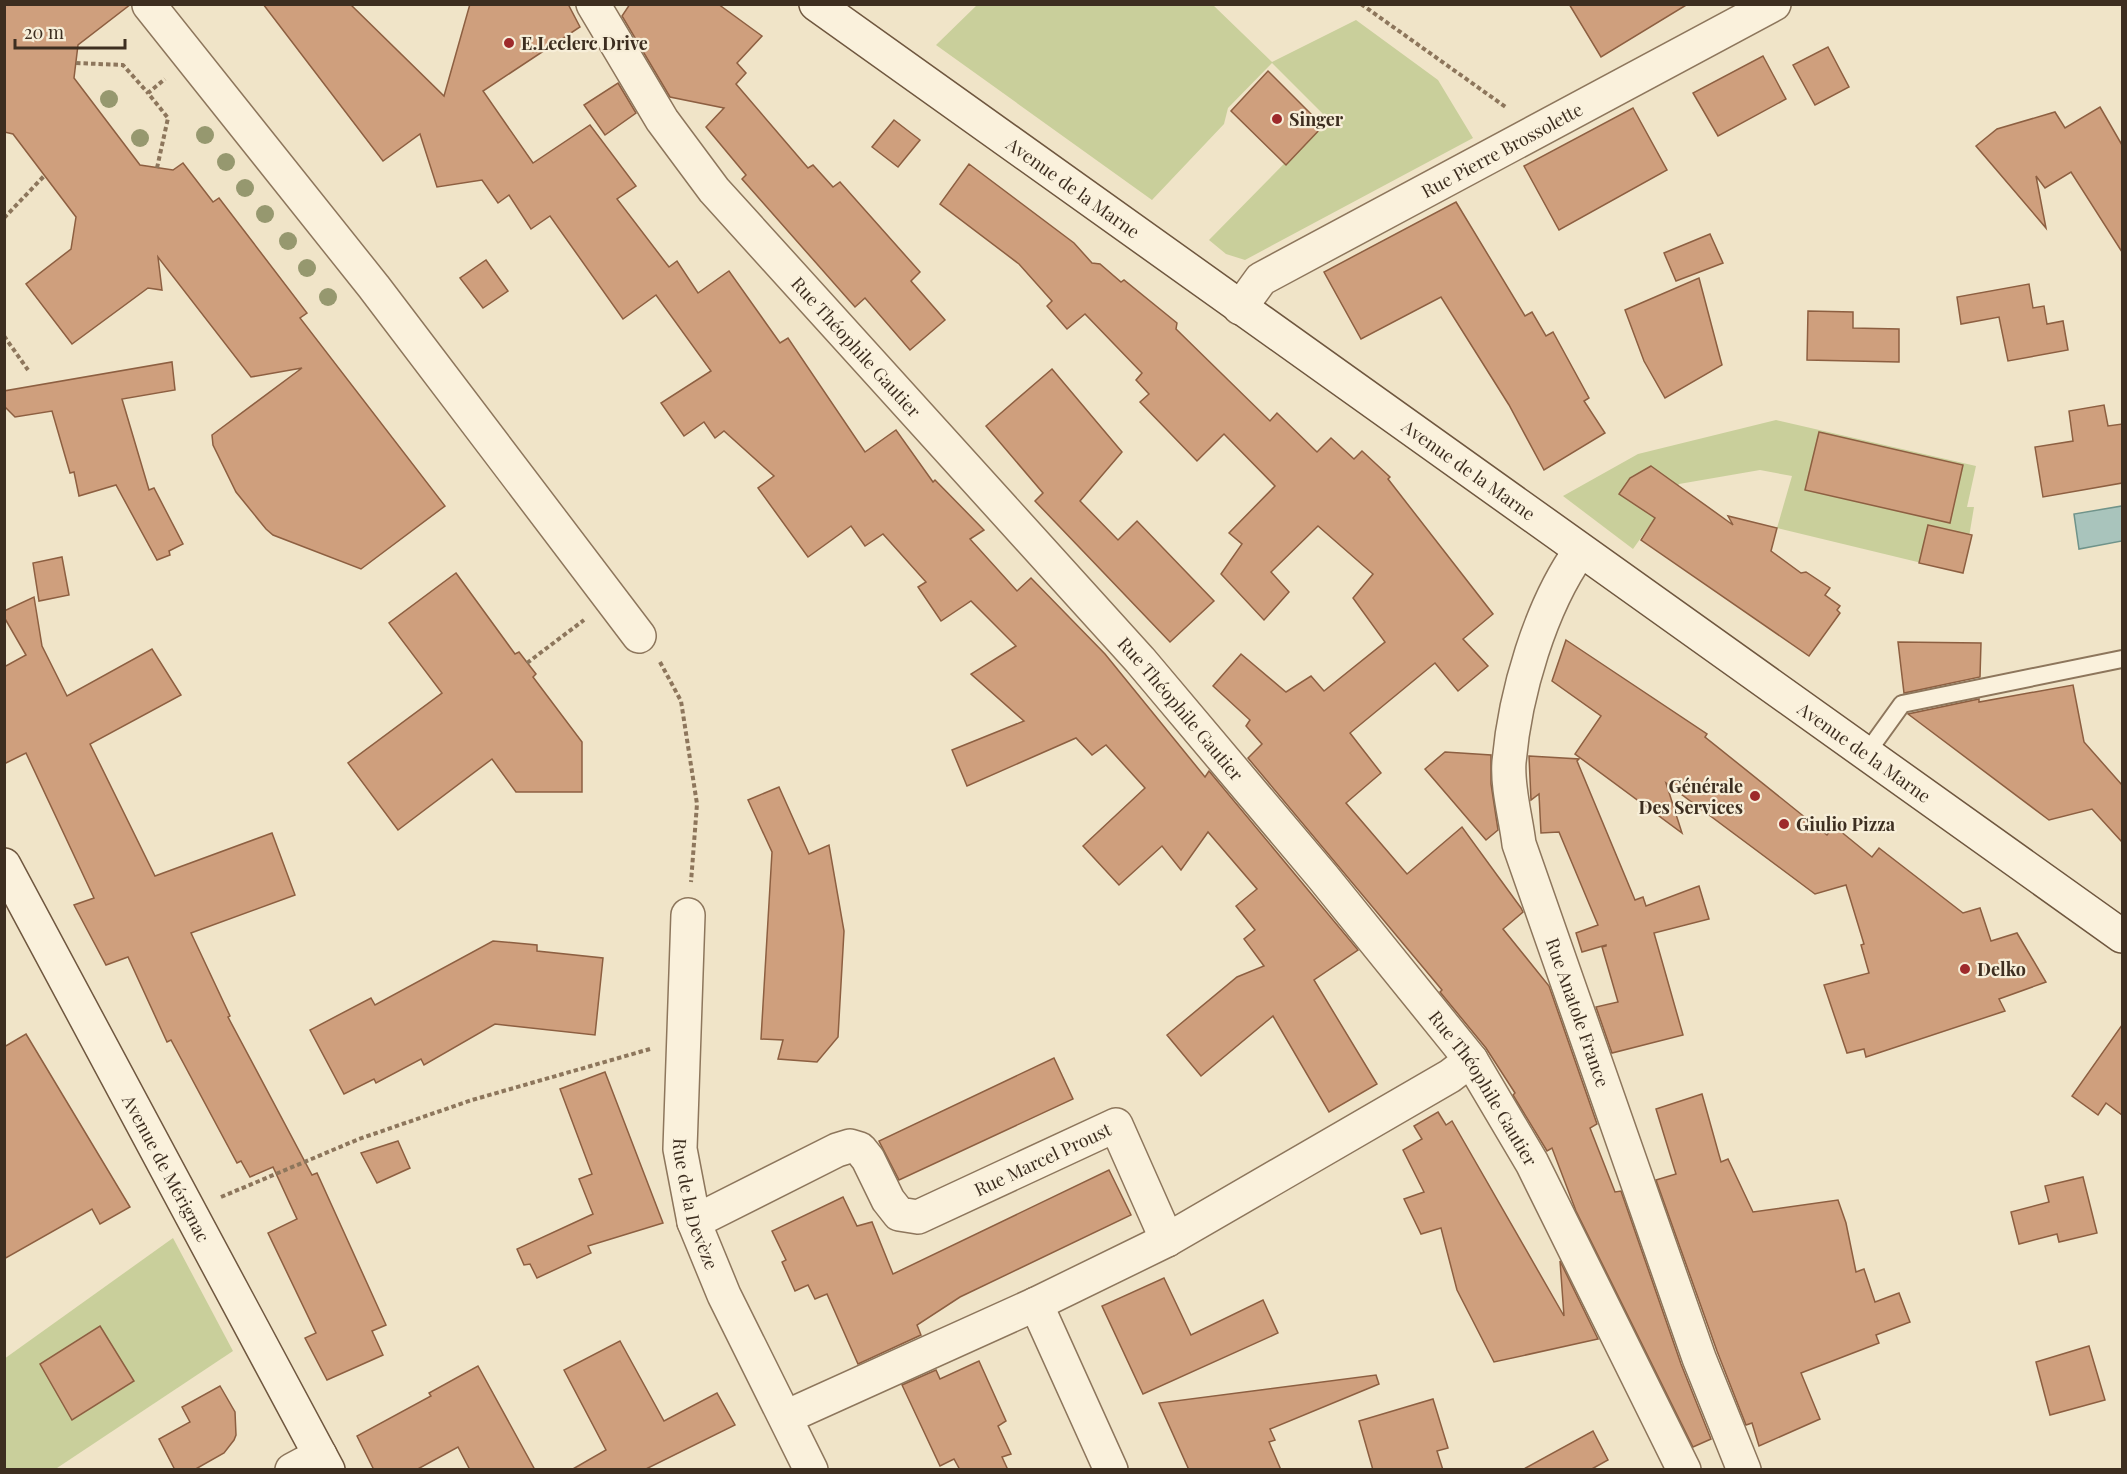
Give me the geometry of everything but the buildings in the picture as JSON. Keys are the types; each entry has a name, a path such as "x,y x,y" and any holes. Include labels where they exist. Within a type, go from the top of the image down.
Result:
{"street":[{"path":"149,4 374,287 639,636"},
{"name":"Rue Théophile Gautier","path":"594,4 662,120 714,190 1140,660 1323,877 1471,1060 1532,1163 1684,1470"},
{"name":"Avenue de la Marne","path":"816,4 2122,936"},
{"name":"Rue Pierre Brossolette","path":"1240,308 1261,279 1774,4"},
{"name":"Rue Anatole France","path":"1580,551 1568,567 1551,601 1522,684 1509,764 1519,844 1699,1358 1744,1470"},
{"name":"Avenue de Mérignac","path":"4,865 191,1212 314,1465"},
{"name":"Rue de la Devèze","path":"688,915 680,1149 694,1222 724,1295 811,1470"},
{"path":"786,1417 1036,1304 1167,1240 1450,1076 1471,1060"},
{"name":"Rue Marcel Proust","path":"694,1222 837,1150 850,1146 860,1149 868,1159 888,1200 899,1214 918,1217 1116,1125 1167,1240"},
{"path":"1036,1304 1111,1470"}],"lane":[{"path":"1866,754 1902,704 2122,659"}],"path":[{"path":"1361,4 1518,115 1544,127"},
{"path":"148,93 192,58"},
{"path":"76,63 123,65 168,118 158,168"},
{"path":"4,218 45,175"},
{"path":"4,336 28,370"},
{"path":"528,663 611,600"},
{"path":"639,636 659,660 681,700 697,804 688,915"},
{"path":"191,1212 240,1187 359,1139 472,1100 684,1039"}],"green space":[{"path":"977,5 1213,5 1272,62 1356,20 1438,80 1473,138 1245,260 1226,254 1209,240 1328,119 1272,63 1228,108 1224,124 1152,200 936,45"},
{"path":"1776,420 1976,466 1967,507 1974,507 1963,573 1777,528 1792,476 1760,470 1679,484 1633,549 1563,496 1638,454"},
{"path":"173,1238 233,1351 54,1470 5,1469 4,1359"}],"water":[{"path":"2122,506 2122,541 2079,549 2074,514"}],"place":[{"name":"E.Leclerc Drive","path":"509,43"},
{"name":"Singer","path":"1277,119"},
{"name":"Générale Des Services","path":"1755,796"},
{"name":"Giulio Pizza","path":"1784,824"},
{"name":"Delko","path":"1965,969"}]}
